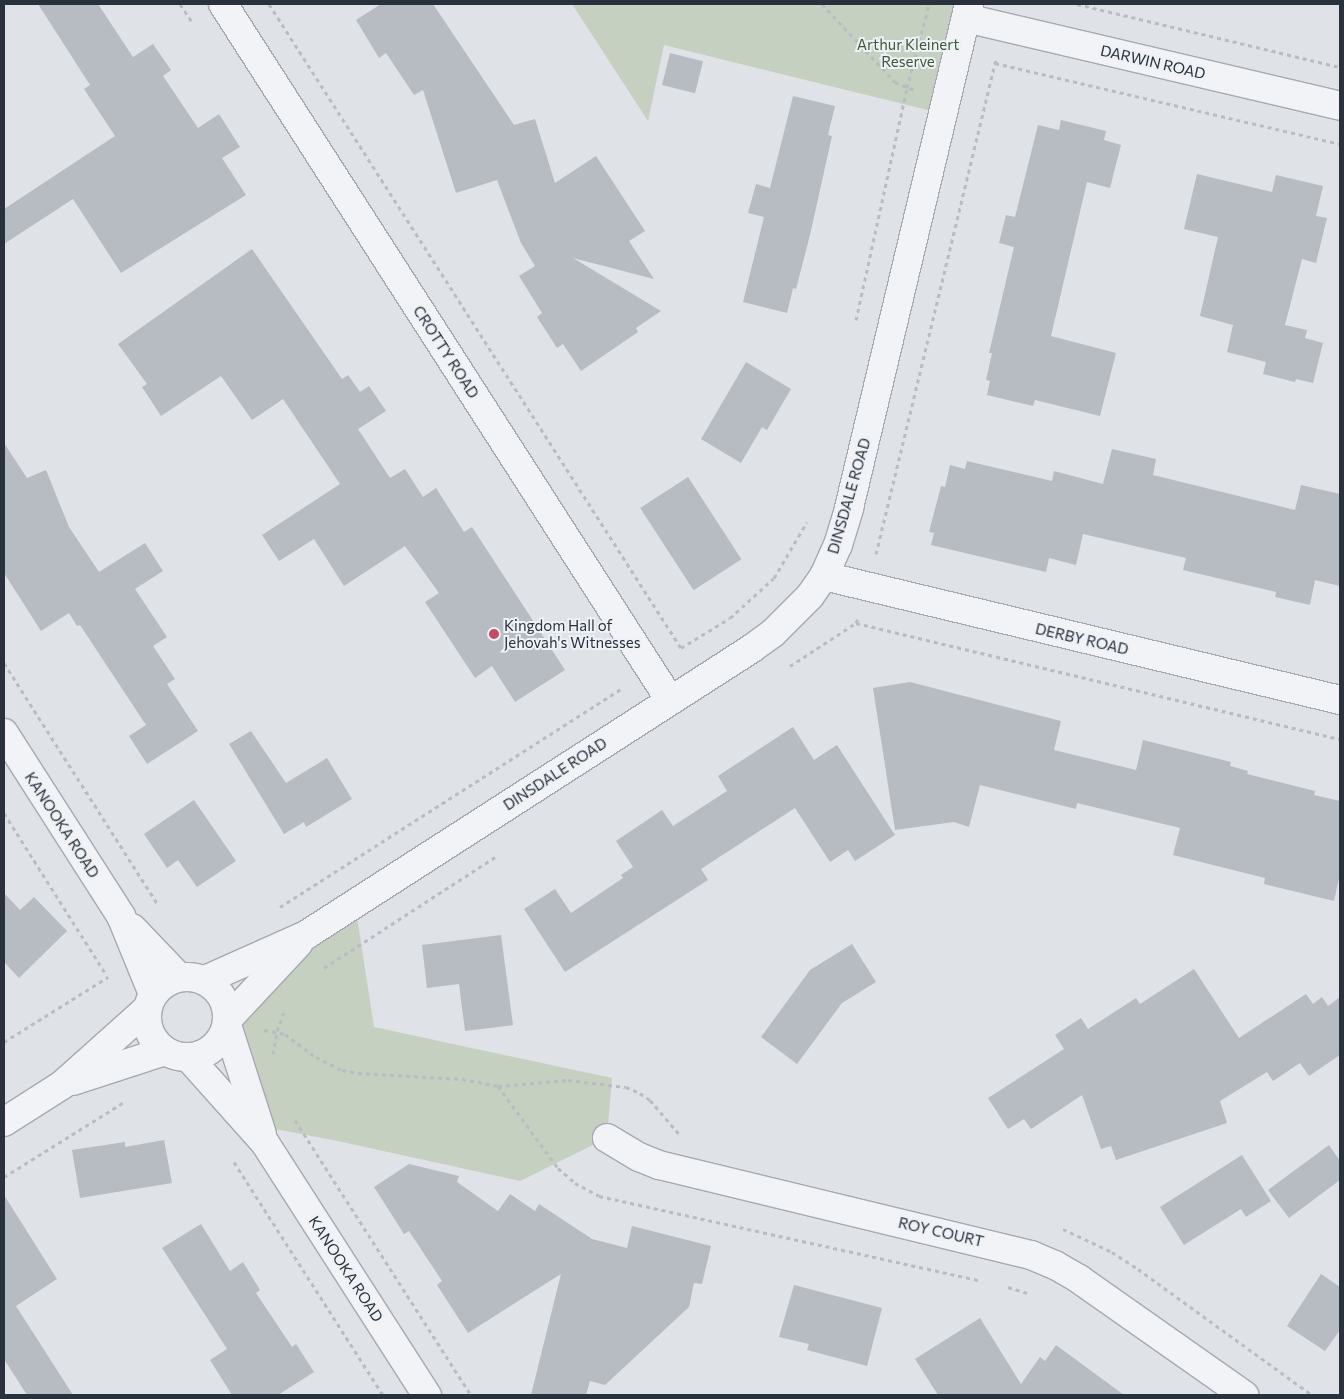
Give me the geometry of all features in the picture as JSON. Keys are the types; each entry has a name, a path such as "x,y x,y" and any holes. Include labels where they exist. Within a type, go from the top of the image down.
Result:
{"street":[{"name":"CROTTY ROAD","path":"224,4 670,700"},
{"name":"DINSDALE ROAD","path":"192,979 306,935 773,634 810,596 824,576 838,544 849,508 967,11"},
{"name":"DARWIN ROAD","path":"967,11 1340,106"},
{"name":"DERBY ROAD","path":"824,576 1340,700"},
{"name":"KANOOKA ROAD","path":"4,734 121,916 150,1002"},
{"name":"KANOOKA ROAD","path":"121,916 192,979"},
{"name":"DINSDALE ROAD","path":"228,1022 306,935"},
{"path":"4,1122 62,1085 150,1002 160,987 192,979 214,986 222,996 228,1022 224,1035 214,1048 200,1056 177,1055 62,1085"},
{"path":"150,1002 146,1021 150,1033 156,1044 177,1055"},
{"name":"KANOOKA ROAD","path":"228,1022 265,1143"},
{"name":"KANOOKA ROAD","path":"177,1055 265,1143 427,1395"},
{"name":"ROY COURT","path":"608,1138 638,1158 659,1165 1031,1254 1079,1278 1244,1395"}],"path":[{"path":"269,4 681,648 737,612 774,578 809,519"},
{"path":"822,4 896,82 907,88"},
{"path":"855,328 907,88 929,4"},
{"path":"1077,4 1340,67"},
{"path":"877,553 996,63 1340,144"},
{"path":"782,671 856,622 1340,739"},
{"path":"4,663 158,904"},
{"path":"277,909 620,689"},
{"path":"4,813 112,984"},
{"path":"315,974 498,855"},
{"path":"4,1042 107,976"},
{"path":"272,1059 276,1031 286,1007"},
{"path":"256,1030 276,1031 293,1039 316,1057 342,1070 375,1075 456,1078 498,1086 559,1080"},
{"path":"498,1086 558,1168 575,1183 600,1196 985,1281"},
{"path":"4,1177 131,1098"},
{"path":"294,1118 471,1395"},
{"path":"228,1154 383,1395"},
{"path":"1004,1286 1031,1294"}],"green space":[{"name":"Arthur Kleinert Reserve","path":"572,4 969,4 944,114 664,45 648,121"},
{"path":"355,904 374,1027 612,1078 607,1138 520,1181 333,1140 259,1126 228,1019"}],"building":[{"path":"38,4 98,4 133,57 153,44 171,70 163,76 198,128 219,114 240,147 222,158 246,195 121,273 73,199 4,244 4,209 115,136 84,89 90,85"},
{"path":"381,4 433,4 514,125 535,119 555,183 596,156 645,231 629,241 654,279 573,258 661,311 636,328 638,332 581,371 563,344 557,348 537,317 542,313 519,276 535,266 521,243 497,180 456,193 423,90 414,95 386,53 379,58 356,20"},
{"path":"670,53 703,61 695,93 662,85"},
{"path":"793,96 835,106 828,135 832,136 810,235 796,289 793,288 787,313 743,302 764,217 748,213 756,184 770,188"},
{"path":"1061,120 1106,131 1104,140 1121,145 1110,188 1087,182 1051,336 1116,353 1100,416 1035,400 1033,406 987,395 990,381 986,380 992,353 989,353 1014,247 999,243 1006,215 1015,217 1038,125 1059,130"},
{"path":"1197,174 1272,192 1276,175 1323,186 1316,216 1327,218 1316,263 1302,259 1285,325 1307,330 1305,338 1323,343 1313,383 1296,379 1295,382 1263,374 1266,362 1227,352 1233,325 1200,316 1218,237 1184,229"},
{"path":"252,249 342,379 348,375 360,392 369,386 386,411 358,429 390,478 405,469 423,497 436,488 464,532 472,527 565,670 515,702 492,666 475,678 425,602 439,593 405,546 344,586 314,539 279,561 262,535 340,484 283,399 252,420 221,376 161,416 142,387 147,384 118,344"},
{"path":"746,362 791,389 767,430 762,427 741,463 701,439"},
{"path":"4,443 27,478 46,470 69,527 99,572 145,543 163,571 135,589 167,637 153,646 175,679 167,684 198,731 147,764 129,736 146,725 80,625 77,626 69,613 41,631 4,573"},
{"path":"1112,449 1156,459 1153,475 1295,510 1301,485 1340,494 1340,586 1315,580 1310,605 1275,597 1276,592 1183,570 1186,558 1083,534 1076,565 1049,558 1046,572 931,545 934,533 929,532 941,486 945,487 950,465 965,469 967,461 1052,481 1054,471 1103,484"},
{"path":"688,477 741,559 694,590 640,508"},
{"path":"910,682 1061,721 1054,750 1136,770 1143,740 1231,762 1230,766 1248,771 1247,774 1315,791 1314,795 1340,801 1340,874 1334,901 1264,884 1265,878 1173,855 1180,828 1077,803 1076,809 980,785 969,827 954,822 895,830 873,688"},
{"path":"793,727 814,760 837,745 895,835 855,861 848,850 830,862 795,808 701,869 708,880 565,972 524,909 555,889 571,913 623,878 621,875 633,867 616,841 662,810 673,826 727,791 718,776"},
{"path":"251,731 286,783 327,758 352,799 306,827 304,822 284,834 229,744"},
{"path":"194,800 236,861 197,887 178,860 167,868 144,834"},
{"path":"4,893 20,910 34,897 67,931 19,978 4,962"},
{"path":"501,935 513,1025 465,1031 459,984 427,988 422,945"},
{"path":"852,944 876,982 842,1003 797,1064 761,1037 810,970"},
{"path":"1194,969 1239,1038 1306,994 1313,1004 1322,997 1328,1006 1340,997 1340,1055 1309,1076 1300,1063 1273,1081 1267,1072 1220,1101 1227,1123 1116,1160 1111,1146 1101,1149 1082,1095 1031,1129 1024,1119 1008,1129 988,1098 1064,1049 1055,1035 1081,1018 1088,1029 1136,998 1140,1004"},
{"path":"164,1140 172,1183 80,1198 72,1150 125,1142 125,1147"},
{"path":"1329,1145 1340,1161 1340,1180 1289,1218 1268,1190"},
{"path":"1242,1155 1271,1201 1246,1217 1241,1209 1184,1245 1160,1207"},
{"path":"409,1164 459,1176 457,1182 498,1211 510,1194 535,1211 539,1204 592,1239 627,1248 632,1226 711,1246 702,1284 694,1283 689,1307 605,1385 590,1381 586,1395 531,1395 561,1274 468,1333 437,1285 442,1281 409,1231 404,1234 374,1187"},
{"path":"4,1195 57,1279 16,1306 73,1395 27,1395 4,1359"},
{"path":"201,1224 230,1271 243,1262 260,1290 256,1293 292,1347 296,1344 314,1372 278,1395 232,1395 210,1360 227,1349 162,1248"},
{"path":"1321,1274 1340,1287 1340,1330 1325,1351 1287,1326"},
{"path":"794,1285 882,1308 867,1366 807,1350 809,1344 779,1337"},
{"path":"980,1318 1021,1384 1040,1357 1045,1361 1056,1345 1124,1395 938,1395 915,1359"}],"place":[{"name":"Kingdom Hall of Jehovah's Witnesses","path":"494,634"}]}
